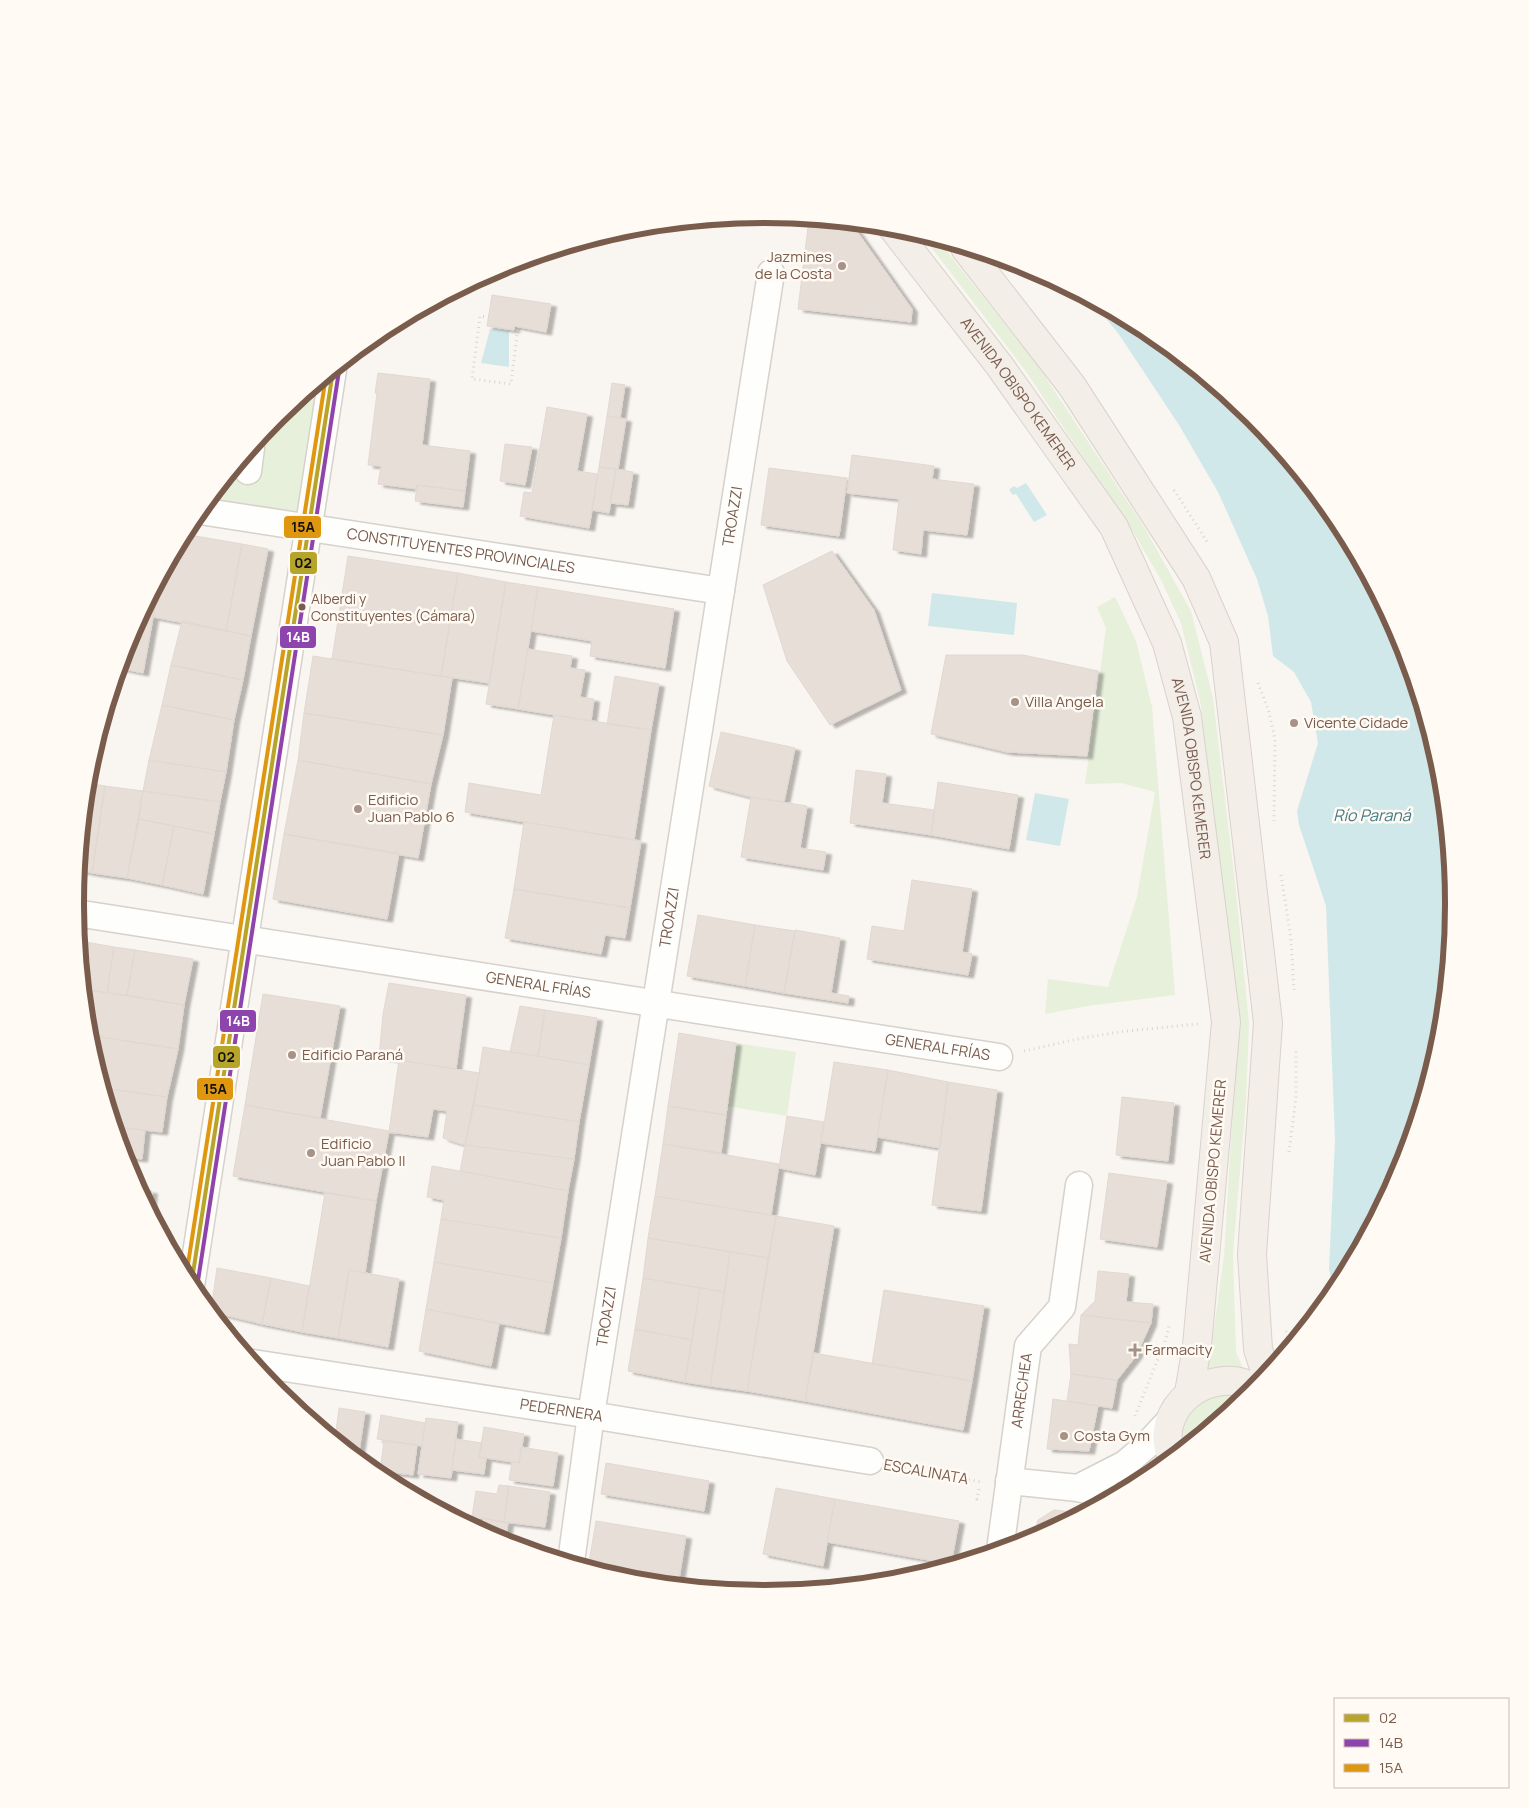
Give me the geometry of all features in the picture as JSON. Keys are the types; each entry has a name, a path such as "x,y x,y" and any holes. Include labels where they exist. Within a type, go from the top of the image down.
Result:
{"main road":[{"name":"AVENIDA OBISPO KEMERER","path":"899,237 999,365 1114,527 1167,643 1187,717 1226,1022 1197,1346 1189,1394"},
{"path":"971,255 1072,386 1196,578 1224,642 1268,1023 1252,1254 1258,1349 1264,1366"},
{"name":"AVENIDA OBISPO KEMERER","path":"1171,1450 1168,1436 1171,1419 1178,1405 1189,1394 1206,1384 1227,1380 1247,1384"}],"street":[{"name":"TROAZZI","path":"572,1557 591,1416 771,273"},
{"path":"193,1274 332,379"},
{"name":"CONSTITUYENTES PROVINCIALES","path":"208,512 721,591"},
{"name":"GENERAL FRÍAS","path":"84,914 999,1057"},
{"name":"ARRECHEA","path":"1001,1542 1028,1346 1062,1307 1079,1185"},
{"name":"PEDERNERA","path":"264,1365 870,1461"},
{"path":"1078,1488 1125,1464 1147,1445 1171,1419"},
{"path":"1009,1481 1078,1488 1105,1494"}],"path":[{"path":"489,317 480,316 472,379 511,384 518,327"},
{"path":"999,1057 1082,1038 1126,1031 1200,1024 1198,1015"},
{"path":"1133,1420 1166,1339 1171,1321"},
{"name":"ESCALINATA","path":"870,1461 981,1482"}],"green space":[{"path":"928,243 943,247 1038,366 1143,525 1191,611 1213,698 1236,891 1249,1023 1246,1101 1233,1253 1236,1352 1244,1370 1207,1368 1224,1256 1238,1022 1221,894 1201,705 1181,623 1162,582 1134,533 1025,370"},
{"path":"329,381 304,525 209,511 253,455 283,423"},
{"path":"1115,597 1136,641 1152,707 1175,995 1087,1006 1045,1014 1048,979 1108,987 1137,897 1155,792 1121,783 1085,784 1106,628 1097,607"},
{"path":"736,1043 796,1052 787,1116 727,1106"},
{"path":"1212,1394 1235,1395 1181,1442 1182,1429 1186,1416 1195,1406"},
{"path":"1135,1475 1112,1489 1107,1489"}],"water":[{"name":"Río Paraná","path":"1099,311 1143,338 1213,392 1276,455 1331,526 1375,603 1393,643 1409,685 1432,771 1444,859 1445,904 1444,949 1432,1037 1409,1123 1393,1165 1375,1205 1332,1281 1329,1269 1335,1140 1326,906 1299,825 1297,811 1318,743 1311,702 1294,672 1273,656 1268,616 1257,579 1218,492 1179,425 1118,333"},
{"path":"490,329 509,331 509,367 481,363"},
{"path":"1026,483 1047,515 1034,522 1016,494 1013,495 1009,490 1014,486 1017,488"},
{"path":"932,593 1017,603 1014,635 928,626"},
{"path":"1035,793 1069,799 1060,846 1026,840"}],"building":[{"name":"Jazmines de la Costa","path":"808,225 856,229 912,309 911,322 798,309"},
{"path":"492,295 551,304 546,332 514,326 514,330 487,326"},
{"path":"378,373 430,379 422,445 470,451 465,491 417,485 417,489 378,484 381,466 368,465"},
{"path":"612,383 625,385 620,418 607,416"},
{"path":"547,407 587,414 577,471 598,474 589,528 520,516 524,492 532,493"},
{"path":"607,416 626,419 618,469 599,467"},
{"path":"505,444 532,447 525,485 500,481"},
{"path":"852,455 934,466 932,479 974,484 967,535 923,530 921,554 893,550 899,499 847,493"},
{"path":"599,467 616,469 609,513 592,510"},
{"path":"769,468 847,478 839,536 761,525"},
{"path":"616,469 633,472 628,505 610,503"},
{"path":"417,485 465,491 463,507 415,501"},
{"path":"192,535 242,544 226,631 153,617 156,599"},
{"path":"242,544 268,549 251,636 226,631"},
{"path":"832,551 874,610 901,690 830,725 787,661 763,585"},
{"path":"348,556 458,573 441,676 332,659"},
{"path":"458,573 506,582 489,683 441,676"},
{"path":"506,582 538,587 518,709 486,704"},
{"path":"538,587 674,609 665,668 590,656 592,641 531,631"},
{"path":"156,598 143,673 126,669"},
{"path":"182,621 251,636 243,680 171,665"},
{"path":"528,649 572,656 570,668 585,670 580,697 594,699 591,721 518,709"},
{"name":"Villa Angela","path":"946,655 1023,655 1098,671 1087,756 1007,752 931,734"},
{"path":"313,656 452,678 443,735 304,713"},
{"path":"171,665 243,680 234,720 162,705"},
{"path":"615,676 659,684 651,730 607,724"},
{"path":"162,705 234,720 226,772 149,760"},
{"path":"304,713 443,735 431,784 298,760"},
{"path":"554,715 651,730 634,840 465,812 469,783 541,795"},
{"path":"721,732 795,748 784,802 751,797 709,786"},
{"path":"149,760 226,772 220,802 143,791"},
{"name":"Edificio Juan Pablo 6","path":"298,760 431,784 418,858 284,834"},
{"path":"856,770 886,774 882,803 935,810 931,835 850,823"},
{"path":"938,782 1018,795 1009,849 931,835"},
{"path":"95,784 105,786 92,873 85,871 85,859"},
{"path":"105,786 143,791 127,878 92,873"},
{"path":"143,791 220,802 214,834 139,819"},
{"path":"751,797 807,806 800,848 826,852 823,870 741,857"},
{"path":"139,819 174,826 162,885 127,878"},
{"path":"524,822 641,841 630,908 514,889"},
{"path":"174,826 214,834 203,894 162,885"},
{"path":"284,834 399,853 387,919 273,899"},
{"path":"912,880 972,889 962,952 972,954 968,975 867,959 872,926 904,931"},
{"path":"514,889 630,908 625,938 605,935 601,954 505,938"},
{"path":"698,915 755,925 745,986 687,976"},
{"path":"755,925 795,931 784,993 745,986"},
{"path":"795,930 840,938 831,993 849,996 848,1003 784,993"},
{"path":"85,942 114,947 107,993 90,990"},
{"path":"114,947 135,950 127,995 107,993"},
{"path":"135,950 193,959 184,1005 127,995"},
{"path":"389,983 466,995 456,1069 379,1057 383,1014"},
{"path":"90,990 184,1005 178,1049 97,1036"},
{"name":"Edificio Paraná","path":"263,994 340,1006 320,1118 245,1105"},
{"path":"520,1006 545,1010 538,1056 510,1052"},
{"path":"545,1010 597,1018 589,1065 538,1056"},
{"path":"679,1033 736,1043 726,1115 668,1106"},
{"path":"97,1036 178,1049 167,1097 110,1089"},
{"path":"483,1047 589,1065 579,1122 474,1105"},
{"path":"399,1060 479,1073 465,1145 443,1138 447,1111 433,1109 428,1137 389,1132"},
{"path":"834,1062 888,1070 875,1151 821,1143"},
{"path":"888,1070 948,1082 940,1148 877,1137"},
{"path":"948,1082 997,1090 981,1211 932,1205"},
{"path":"110,1089 167,1097 162,1132 122,1128"},
{"path":"1122,1097 1174,1103 1168,1161 1116,1155"},
{"name":"Edificio Juan Pablo II","path":"245,1105 389,1131 376,1201 233,1176"},
{"path":"474,1105 579,1122 574,1159 465,1145"},
{"path":"668,1106 726,1115 721,1153 663,1144"},
{"path":"787,1116 824,1122 815,1175 779,1168"},
{"path":"122,1128 145,1130 142,1159 133,1158"},
{"path":"663,1144 779,1164 771,1215 655,1196"},
{"path":"465,1145 574,1159 568,1191 460,1171"},
{"path":"432,1166 568,1191 561,1238 441,1219 444,1200 427,1197"},
{"path":"1109,1173 1167,1181 1157,1247 1100,1239"},
{"path":"147,1190 152,1191 151,1199"},
{"path":"325,1193 376,1201 365,1273 349,1270 338,1338 302,1332"},
{"path":"655,1196 776,1216 768,1258 648,1238"},
{"path":"776,1216 834,1226 805,1401 747,1391"},
{"path":"441,1219 561,1238 553,1283 434,1262"},
{"path":"648,1238 730,1252 725,1292 643,1278"},
{"path":"730,1252 768,1258 747,1391 710,1386"},
{"path":"434,1262 553,1283 544,1332 426,1309"},
{"path":"217,1268 271,1278 262,1324 221,1314 212,1302"},
{"path":"349,1270 399,1279 388,1347 338,1338"},
{"path":"1098,1271 1129,1274 1126,1302 1153,1304 1151,1323 1081,1315 1095,1301"},
{"path":"271,1278 309,1286 302,1332 262,1324"},
{"path":"643,1278 700,1288 692,1340 635,1329"},
{"path":"700,1288 725,1292 710,1386 685,1382"},
{"path":"884,1290 984,1306 972,1381 872,1364"},
{"path":"426,1309 499,1324 491,1366 419,1351"},
{"path":"1081,1315 1151,1323 1136,1356 1117,1380 1071,1374 1069,1344 1078,1345"},
{"path":"635,1329 692,1340 685,1382 628,1371"},
{"path":"814,1353 972,1381 963,1430 805,1401"},
{"path":"1071,1374 1117,1380 1112,1408 1067,1401"},
{"path":"1053,1399 1098,1406 1089,1451 1047,1449"},
{"path":"339,1408 365,1412 359,1451 336,1432"},
{"path":"381,1415 425,1423 422,1446 377,1439"},
{"path":"426,1418 458,1422 451,1478 418,1474"},
{"path":"484,1427 524,1434 519,1463 479,1457"},
{"path":"456,1439 482,1443 479,1457 486,1458 484,1474 452,1470"},
{"path":"384,1441 417,1445 413,1475 389,1472 381,1466"},
{"path":"521,1447 558,1453 553,1486 509,1480 512,1462 519,1463"},
{"path":"606,1463 709,1481 704,1511 601,1494"},
{"path":"499,1485 509,1486 504,1522 472,1517 476,1491 497,1494"},
{"path":"509,1486 550,1492 545,1527 504,1522"},
{"path":"776,1488 835,1499 823,1566 763,1554"},
{"path":"835,1499 959,1521 952,1559 940,1562 827,1542"},
{"path":"1054,1510 1072,1512 1036,1528 1038,1520"},
{"path":"483,1518 508,1523 506,1534 504,1533 482,1523"},
{"path":"596,1521 686,1536 679,1579 632,1572 589,1562"}],"transit line":[{"name":"14B","path":"198,1282 339,373"},
{"name":"02","path":"193,1274 332,379"},
{"name":"15A","path":"188,1265 325,385"}],"place":[{"name":"Jazmines de la Costa","path":"842,266"},
{"name":"Alberdi y Constituyentes (Cámara)","path":"302,607"},
{"name":"Villa Angela","path":"1015,702"},
{"name":"Vicente Cidade","path":"1294,723"},
{"name":"Edificio Juan Pablo 6","path":"358,809"},
{"name":"Edificio Paraná","path":"292,1055"},
{"name":"Edificio Juan Pablo II","path":"311,1153"},
{"name":"Farmacity","path":"1135,1350"},
{"name":"Costa Gym","path":"1064,1436"}]}
